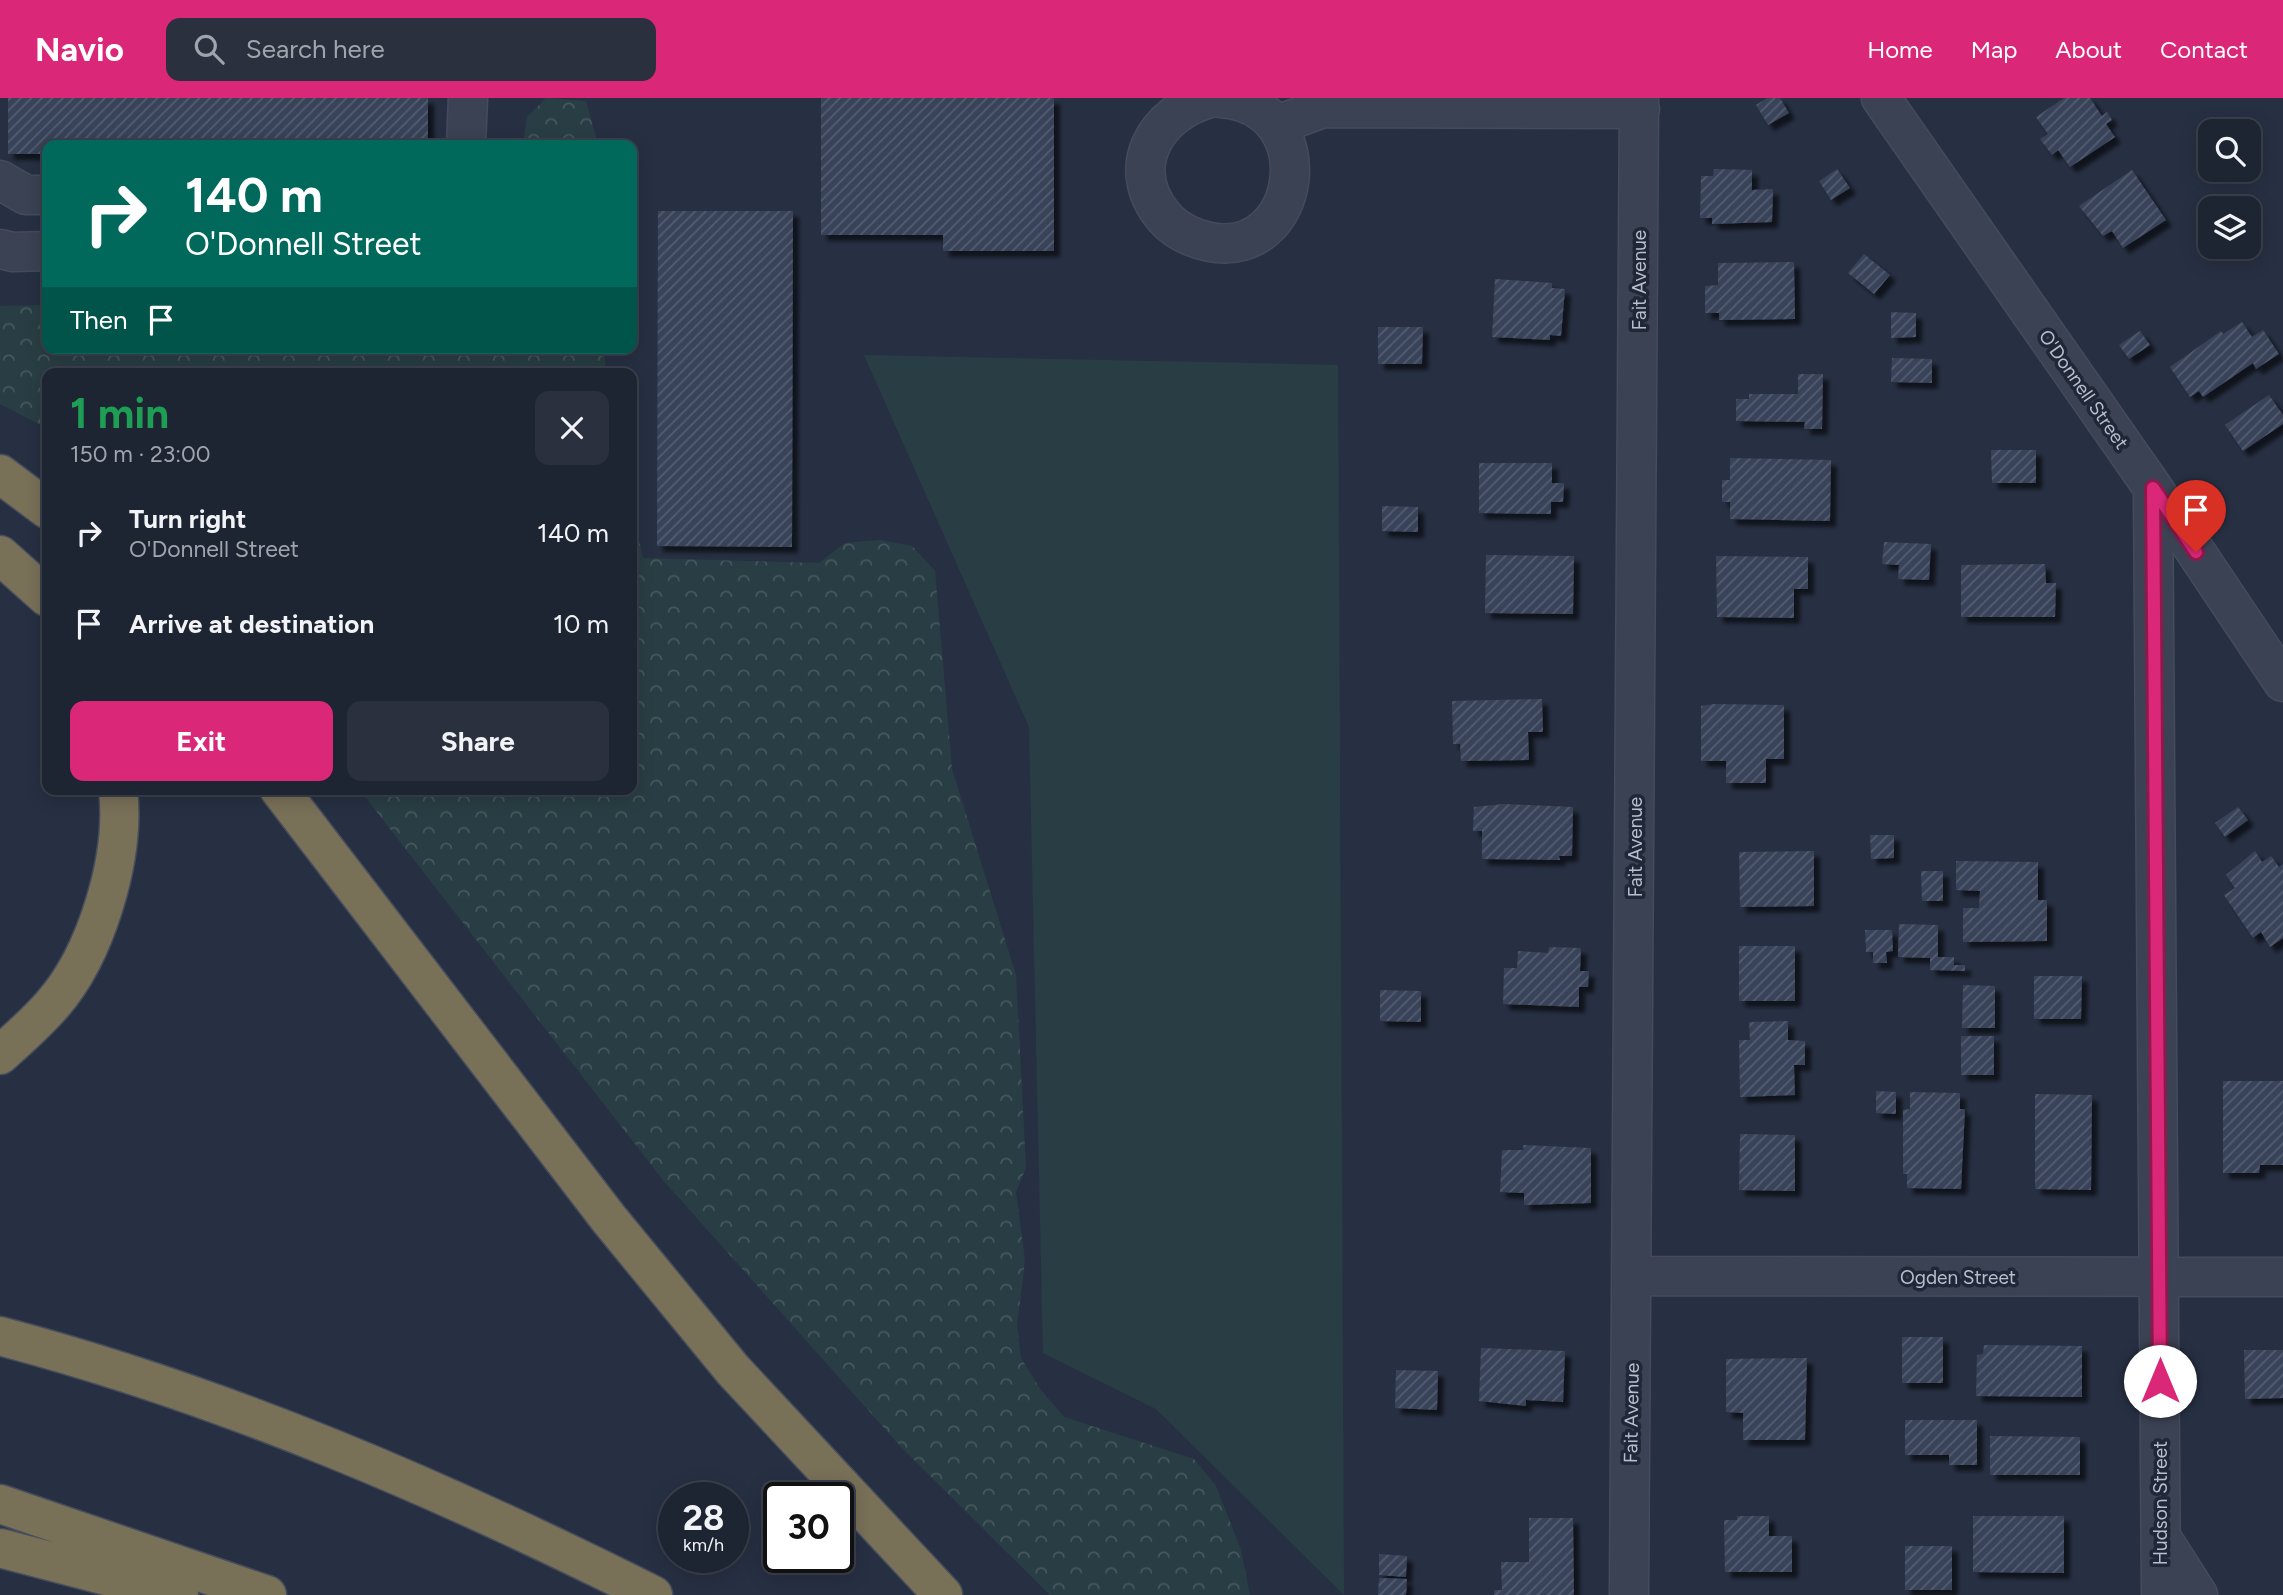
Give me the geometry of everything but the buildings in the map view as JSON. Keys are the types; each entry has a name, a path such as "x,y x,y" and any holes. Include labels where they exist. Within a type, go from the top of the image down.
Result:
{"highway":[{"path":"0,474 42,505"},
{"path":"0,555 42,593"},
{"path":"0,1055 52,1005 85,953 111,886 119,795"},
{"path":"284,795 449,1014 716,1349 883,1534 943,1595"},
{"path":"0,1336 75,1356 327,1444 515,1526 653,1595"},
{"path":"0,1504 267,1595"},
{"path":"0,1548 179,1595"}],"street":[{"path":"467,140 468,98"},
{"path":"1226,98 1259,109 1277,125 1288,146 1292,169 1288,193 1278,214 1260,230 1239,240 1216,243 1193,239 1172,226 1157,208 1148,184 1147,161 1154,137 1168,117 1188,104 1226,98"},
{"name":"O'Donnell Street","path":"1881,98 2153,488 2283,681"},
{"path":"1277,125 1323,108 1640,103"},
{"name":"Fait Avenue","path":"1629,1595 1640,103"},
{"path":"0,180 26,195 42,195"},
{"path":"0,249 13,252 42,251"},
{"name":"Hudson Street","path":"2153,488 2161,1595"},
{"name":"Ogden Street","path":"1633,1276 2283,1277"},
{"path":"2161,1537 2198,1595"}],"green space":[{"path":"546,98 586,101 597,140 524,140 527,117"},
{"path":"42,305 42,354 604,354 606,368 42,368 42,425 0,404 0,306"},
{"path":"864,355 1338,365 1344,1595 1156,1409 1043,1353 1029,727"},
{"path":"637,531 643,558 819,563 845,543 880,540 912,546 935,571 952,769 1016,975 1026,1168 1016,1192 1025,1260 1017,1325 1021,1358 1040,1389 1064,1417 1194,1459 1216,1486 1241,1550 1250,1595 1050,1595 901,1447 663,1180 364,795 637,795"}],"route":[{"path":"2160,1381 2153,488 2196,552"}]}
